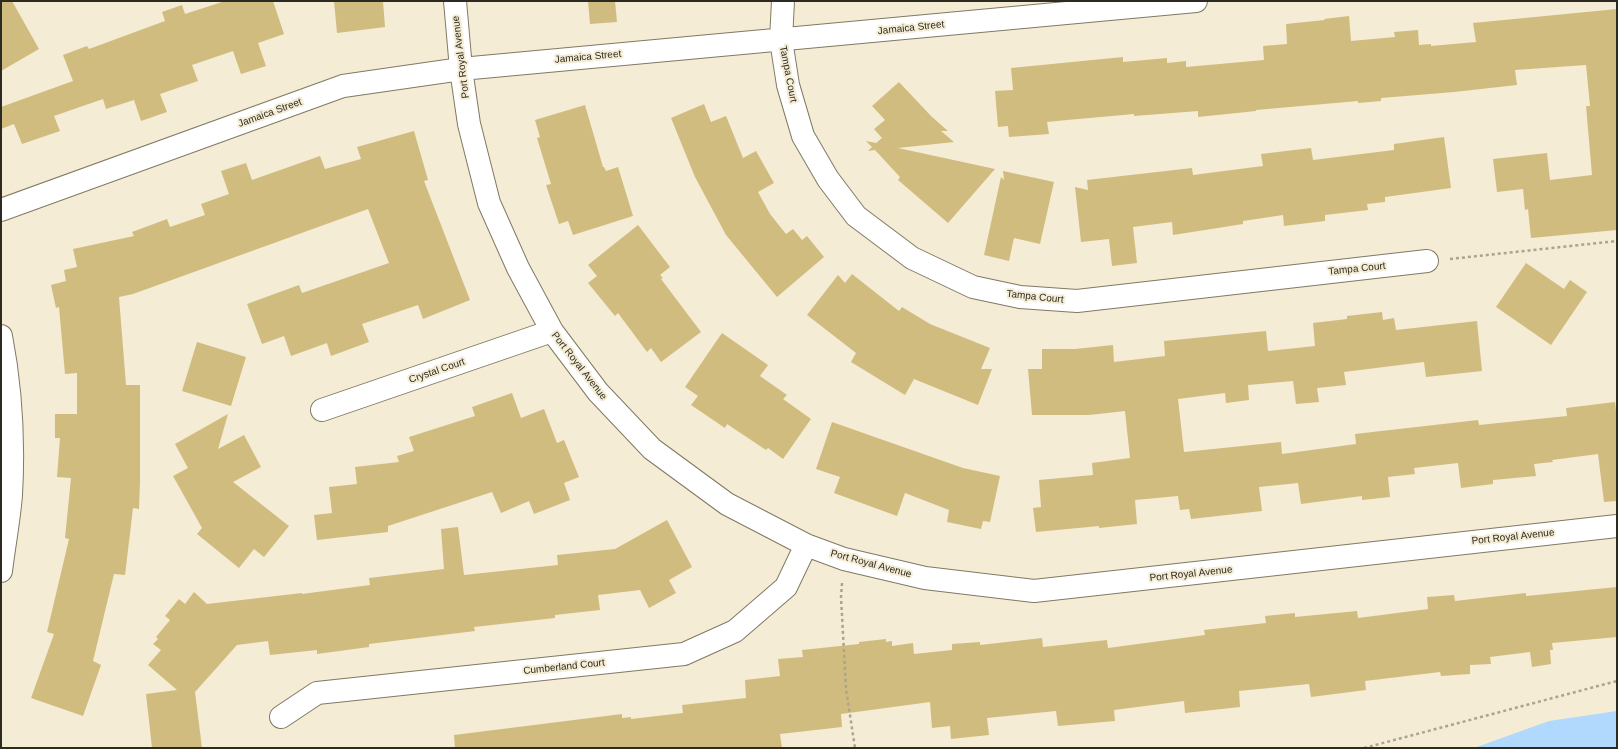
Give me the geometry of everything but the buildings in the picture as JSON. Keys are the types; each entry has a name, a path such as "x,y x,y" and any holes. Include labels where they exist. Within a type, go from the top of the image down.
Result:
{"street":[{"name":"Port Royal Avenue","path":"454,1 461,69 469,124 489,203 518,268 552,330 598,392 652,449 727,504 806,545 844,559 925,578 1034,591 1617,526"},
{"name":"Tampa Court","path":"783,1 781,40 788,85 803,136 828,179 856,216 912,258 973,287 1020,297 1077,301 1427,261"},
{"name":"Jamaica Street","path":"1,210 343,86 461,69 1196,1"},
{"name":"Crystal Court","path":"322,410 552,330"},
{"path":"1,336 7,367 11,431 11,495 1,571"},
{"name":"Cumberland Court","path":"281,717 318,693 684,654 735,631 786,587 806,545"}],"path":[{"path":"1427,261 1617,242"},
{"path":"844,559 841,597 846,690 855,748"},
{"path":"1364,748 1617,681"}],"water":[{"path":"1617,711 1617,748 1474,748 1549,721"}]}
